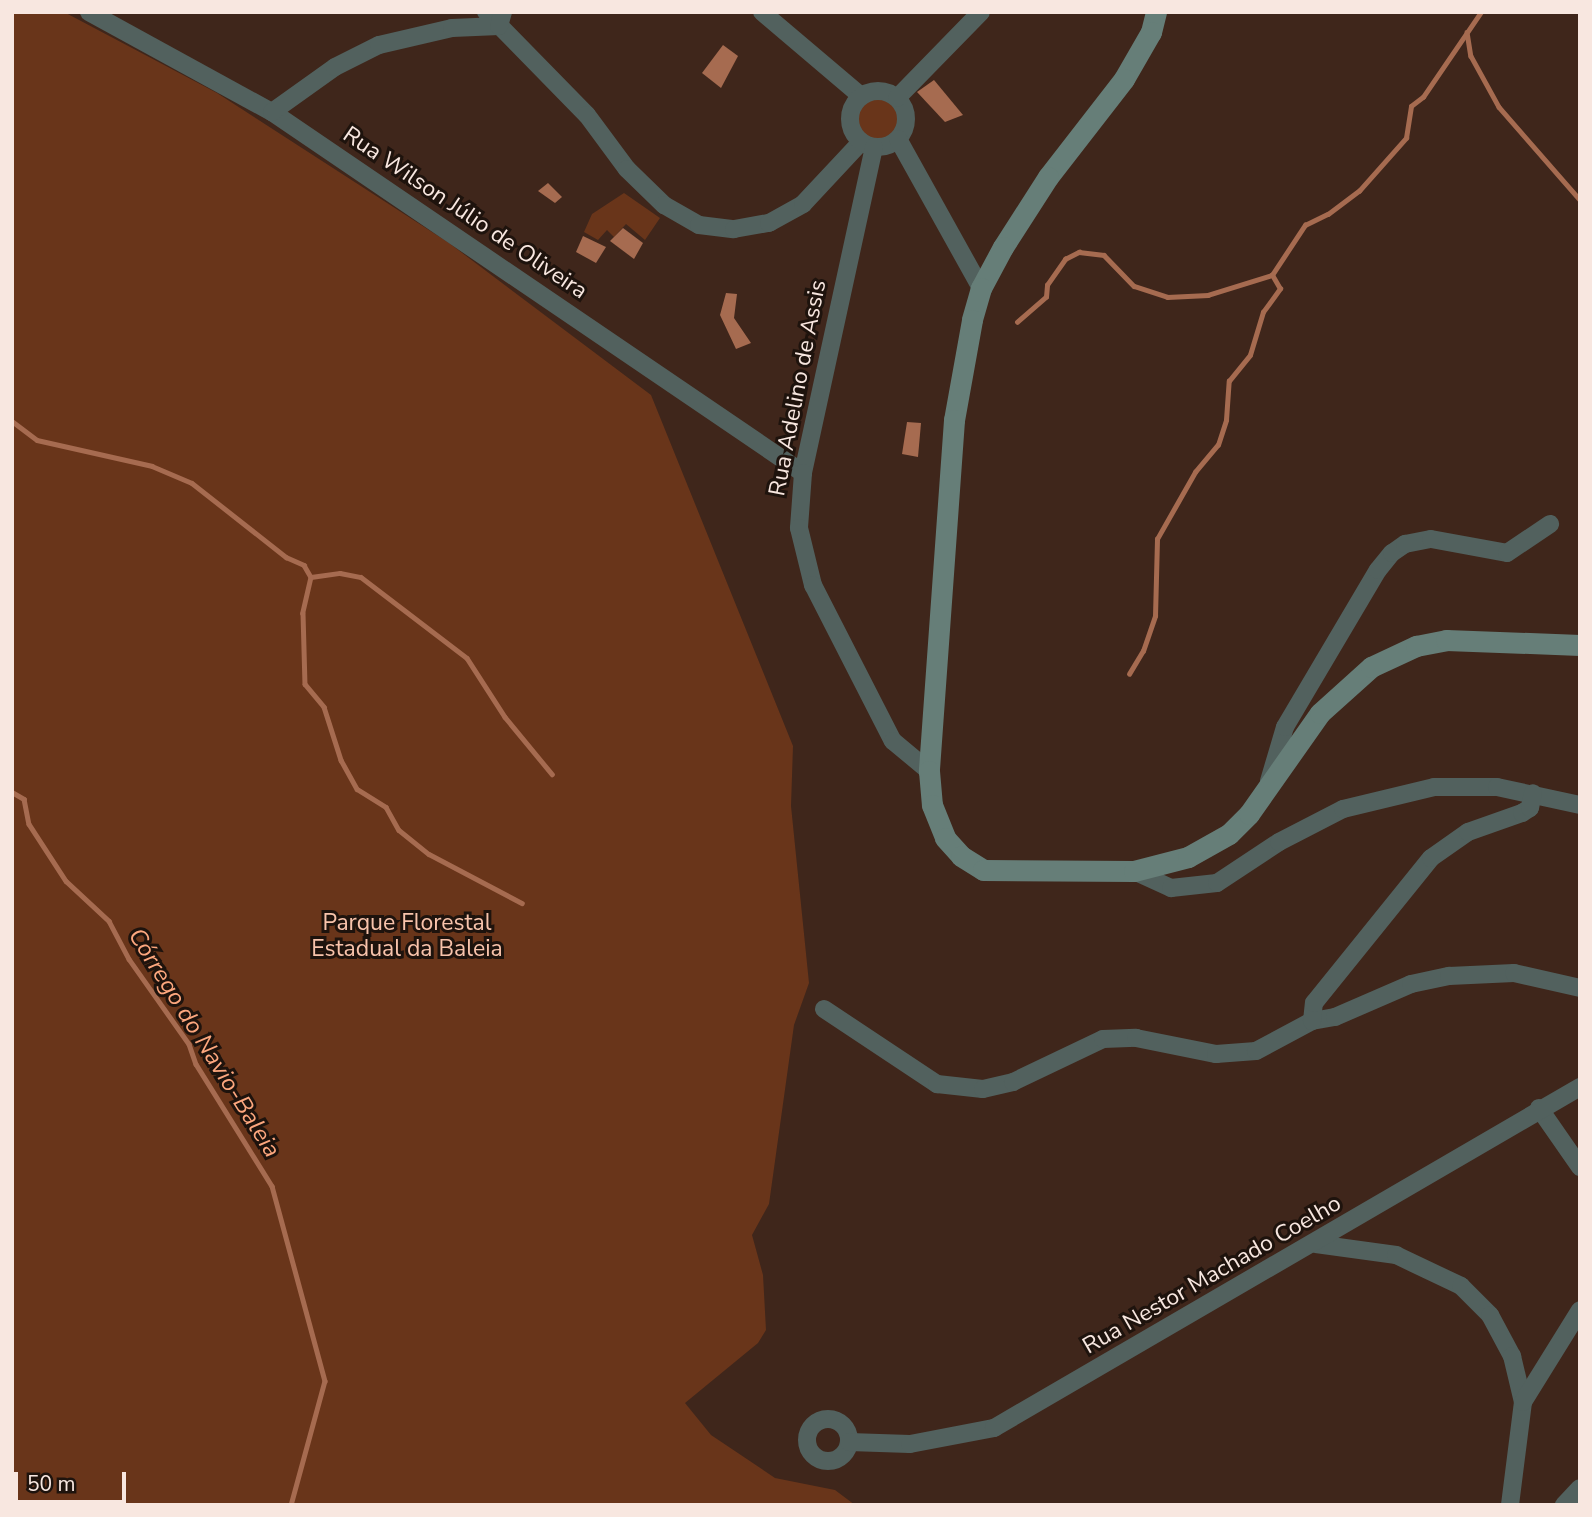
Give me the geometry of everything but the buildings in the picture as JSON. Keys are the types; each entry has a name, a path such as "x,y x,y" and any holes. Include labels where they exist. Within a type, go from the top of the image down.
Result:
{"street":[{"name":"Rua Wilson Júlio de Oliveira","path":"89,12 272,111 803,472"},
{"path":"486,12 501,19 563,89 627,169 664,205 699,225 734,229 769,223 803,204 868,144 898,139"},
{"path":"762,12 861,96"},
{"path":"897,97 981,12"},
{"path":"1156,12 1151,32 1124,79 1027,208 981,288 954,420 929,771 938,827 951,847 983,870 1134,871 1188,857 1229,834 1266,791 1320,713 1355,680 1394,654 1464,638 1580,645"},
{"path":"272,111 335,67 379,45 501,19"},
{"path":"868,144 854,134 850,114 861,96 879,90 897,97 906,118 898,139 981,288"},
{"name":"Rua Adelino de Assis","path":"868,144 803,472 799,528 813,585 893,741 929,771"},
{"path":"1266,791 1285,727 1378,570 1392,553 1405,544 1431,539 1507,553 1550,524"},
{"path":"1134,871 1171,888 1202,887 1217,883 1312,824 1371,799 1434,787 1497,787 1580,805"},
{"path":"1312,1021 1314,1003 1432,858 1468,832 1530,808 1533,793"},
{"path":"824,1009 937,1084 984,1089 1013,1082 1103,1040 1136,1038 1238,1055 1279,1041 1312,1021 1335,1017 1410,984 1449,976 1514,973 1580,988"},
{"name":"Rua Nestor Machado Coelho","path":"849,1441 910,1444 993,1428 1316,1244 1539,1108 1580,1087"},
{"path":"1539,1108 1580,1167"},
{"path":"1316,1244 1396,1255 1461,1286 1490,1315 1512,1356 1523,1402 1510,1505"},
{"path":"1523,1402 1580,1310"},
{"path":"1564,1505 1580,1488"}],"green space":[{"name":"Parque Florestal Estadual da Baleia","path":"12,12 64,12 217,93 449,243 651,395 793,746 791,806 809,983 794,1025 769,1204 752,1235 763,1275 766,1330 758,1343 685,1403 711,1435 775,1478 835,1490 855,1505 12,1505"},
{"path":"878,92 888,94 896,100 902,108 902,128 896,136 888,142 878,144 868,142 860,136 854,128 852,118 854,108 860,100 868,94"},
{"path":"624,193 660,218 645,240 626,224 614,237 607,230 598,240 584,232 592,214"}],"shaded area":[{"path":"723,45 738,56 721,88 702,73"},
{"path":"934,80 963,115 945,122 917,92"},
{"path":"548,183 562,197 555,203 538,191"},
{"path":"623,228 643,243 634,259 610,241"},
{"path":"583,236 606,247 596,263 576,252"},
{"path":"726,293 737,294 734,318 751,343 736,349 720,315"},
{"path":"907,422 921,423 918,457 902,454"}],"waterway":[{"path":"1017,322 1046,297 1047,285 1065,259 1079,252 1104,255 1134,286 1167,297 1208,295 1272,275 1305,225 1328,214 1359,191 1406,138 1411,106 1423,97 1481,12"},
{"path":"1467,32 1471,56 1499,107 1580,200"},
{"path":"1129,674 1143,651 1155,616 1157,539 1195,472 1218,445 1226,420 1229,381 1250,355 1263,312 1280,289 1272,275"},
{"name":"Córrego do Navio-Baleia","path":"12,421 37,440 152,466 192,483 286,557 304,565 311,577 340,573 361,577 467,658 505,717 552,774"},
{"name":"Córrego do Navio-Baleia","path":"311,577 303,613 305,684 324,707 341,760 357,789 386,807 399,830 429,854 522,903"},
{"name":"Córrego do Navio-Baleia","path":"12,792 24,799 29,824 66,881 109,921 129,959 189,1044 196,1064 272,1186 325,1381 291,1505"}]}
